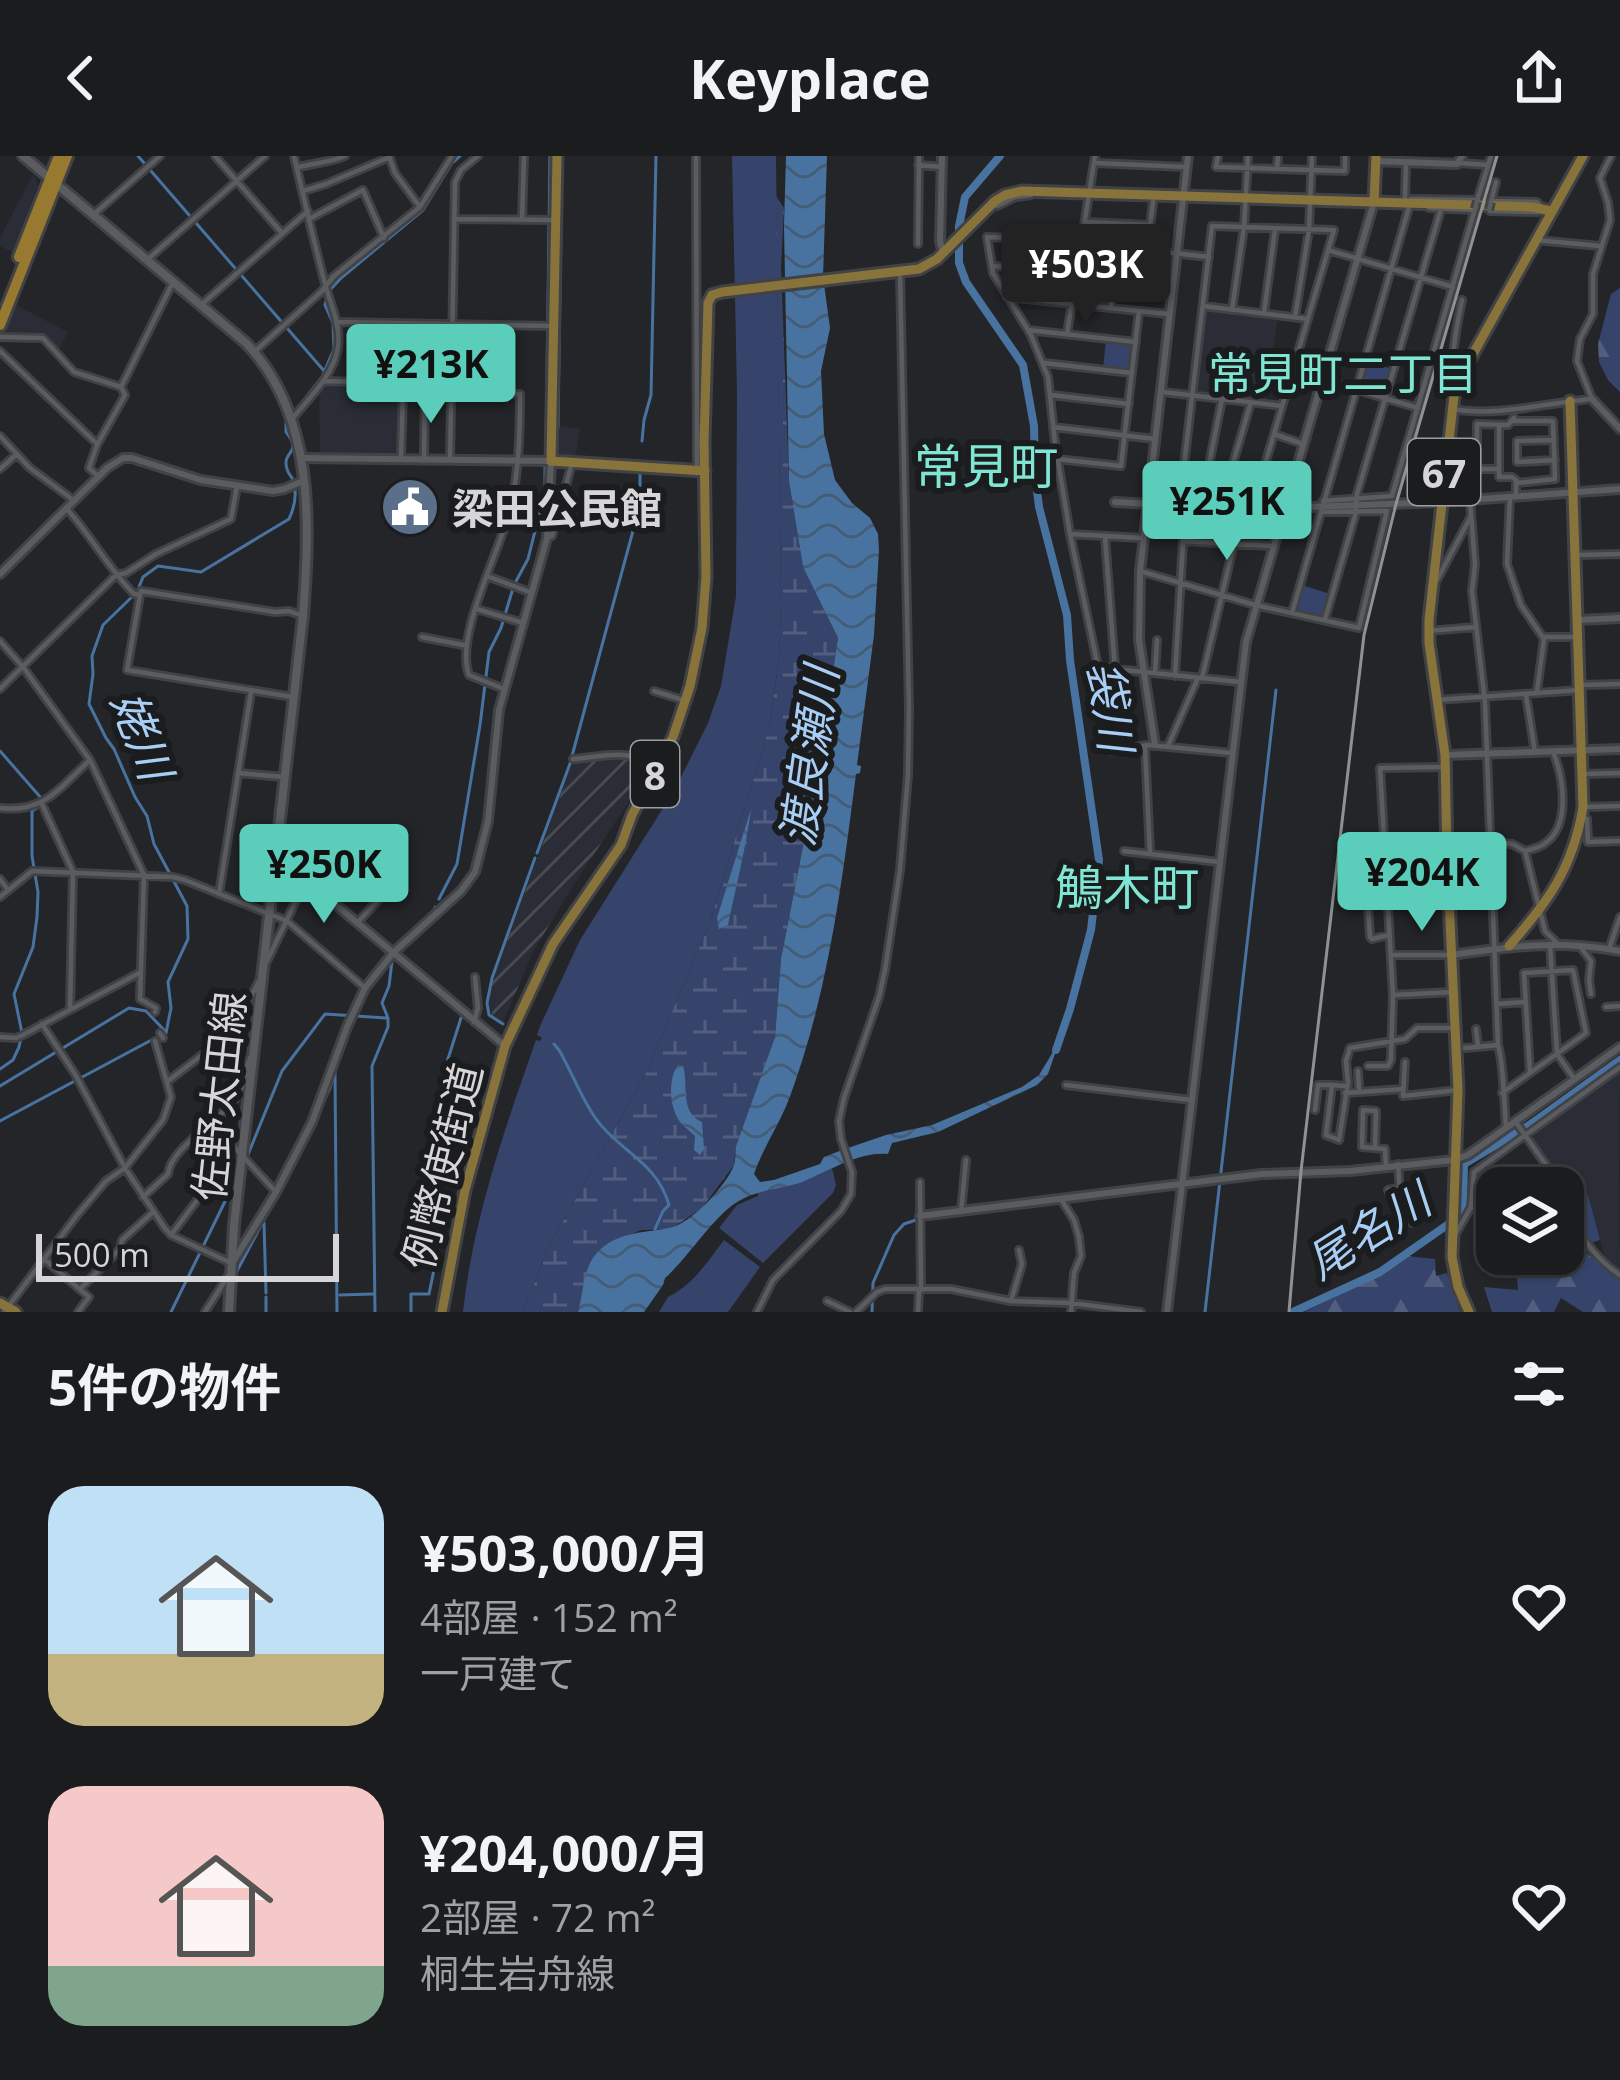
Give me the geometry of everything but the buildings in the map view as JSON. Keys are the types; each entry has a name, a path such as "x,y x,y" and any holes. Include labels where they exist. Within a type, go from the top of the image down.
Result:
{"highway":[{"path":"0,325 63,156"},
{"path":"0,305 53,182"}],"main road":[{"path":"23,156 254,352 292,416 301,458"},
{"path":"557,156 551,461 701,471"},
{"path":"1376,159 1374,202 1542,209 1583,156"},
{"name":"8","path":"505,1046 553,944 621,844 686,701 705,596 701,471 710,298 716,293 924,267 1000,197 1015,192 1374,202"},
{"name":"67","path":"1469,1312 1455,1276 1458,1090 1445,761 1428,631 1454,396 1536,240 1542,209"},
{"path":"1509,946 1568,864 1582,812 1570,401"},
{"name":"佐野太田線","path":"230,1312 242,1155 303,616 306,549 298,483 301,458"},
{"name":"例幣使街道","path":"442,1312 465,1190 505,1046"}],"street":[{"path":"93,215 160,156"},
{"path":"214,156 282,233"},
{"path":"147,260 265,156"},
{"path":"292,416 323,381 336,354 338,322 294,156"},
{"path":"297,168 345,156"},
{"path":"303,191 390,156 395,173 420,207"},
{"path":"254,352 334,277 420,207 458,156 467,164"},
{"path":"450,460 454,182 478,156"},
{"path":"522,220 524,156"},
{"path":"696,156 701,471"},
{"path":"918,244 919,156"},
{"path":"942,156 943,254"},
{"path":"1157,165 1158,156"},
{"path":"1155,745 1138,622 1140,571 1187,156"},
{"path":"1218,156 1216,166 1345,171 1345,156"},
{"path":"1232,310 1248,156"},
{"path":"1277,156 1277,169"},
{"path":"1295,317 1309,230 1312,156"},
{"path":"1474,164 1477,156"},
{"path":"1355,505 1392,496 1491,156"},
{"path":"1611,156 1600,178 1610,220 1593,274 1593,314 1580,338 1577,362 1592,399 1620,429"},
{"path":"1067,334 1095,159 1186,166"},
{"path":"1376,159 1488,165"},
{"path":"1292,613 1391,269 1407,160"},
{"path":"918,165 942,167"},
{"path":"1496,182 1490,204 1542,209"},
{"path":"201,305 282,233 308,215 363,190 384,238"},
{"path":"1154,194 1147,250 1209,257"},
{"path":"1167,1312 1246,642 1374,202"},
{"path":"1404,203 1476,205"},
{"path":"1404,203 1441,209 1476,205"},
{"path":"1325,619 1441,209"},
{"path":"454,219 556,220"},
{"path":"1084,222 1150,225"},
{"path":"1212,226 1244,227 1334,230 1261,478 1184,474 1212,226"},
{"path":"1264,314 1276,228"},
{"path":"1082,241 987,237 991,266 1043,363 1070,534 1097,662 1115,669 1240,682"},
{"path":"1536,240 1600,246"},
{"path":"1328,250 1453,287"},
{"path":"991,266 1114,275 1111,308"},
{"path":"758,1312 773,1280 846,1204 853,1185 839,1126 841,1109 885,970 900,870 908,775 897,273"},
{"path":"121,387 173,282"},
{"path":"1006,297 1169,314"},
{"path":"1454,396 1462,300"},
{"path":"1203,306 1308,319"},
{"path":"1057,459 1121,466 1139,311"},
{"path":"338,322 554,326"},
{"path":"1028,330 1136,342"},
{"path":"0,337 43,338 74,372 121,387 125,395 89,468 99,477"},
{"path":"0,351 97,445"},
{"path":"1043,363 1132,374"},
{"path":"1293,371 1418,408"},
{"path":"323,381 403,382 401,460"},
{"path":"403,391 520,394 518,461 510,509 465,645 467,672 504,689"},
{"path":"424,460 425,392"},
{"path":"1160,392 1282,406"},
{"path":"1050,395 1129,404"},
{"path":"1201,507 1222,399"},
{"path":"1451,410 1514,411 1592,399"},
{"path":"1229,476 1251,402"},
{"path":"1514,411 1514,421"},
{"path":"1499,470 1477,469 1477,424 1553,422 1555,479 1516,483"},
{"path":"1499,425 1499,477 1512,477 1516,483 1508,506 1507,565 1520,605 1544,638 1537,691"},
{"path":"1053,427 1155,439"},
{"path":"1274,434 1303,444"},
{"path":"0,436 75,501"},
{"path":"1554,440 1517,440 1517,462 1555,460"},
{"path":"0,469 17,454"},
{"path":"0,574 114,463 127,457 206,481 277,491 298,483"},
{"path":"205,1312 312,1122 365,988 393,953 461,891 475,872 488,821 504,689 547,538 551,461 301,458"},
{"path":"547,538 552,536 572,463"},
{"path":"0,689 116,575 231,519 237,485"},
{"path":"1114,502 1284,508 1620,489"},
{"path":"1470,500 1506,1128"},
{"path":"1140,571 1255,605 1359,628 1387,511 1355,505"},
{"path":"1175,676 1185,506"},
{"path":"68,509 97,543 109,567 140,595"},
{"path":"1432,586 1471,517"},
{"path":"1070,534 1143,538"},
{"path":"1106,537 1115,669"},
{"path":"1183,541 1273,546"},
{"path":"1168,746 1200,679 1234,544"},
{"path":"1576,555 1620,554"},
{"path":"488,576 532,593"},
{"path":"293,697 128,670 141,591 303,616"},
{"path":"477,609 523,623"},
{"path":"1578,620 1620,618"},
{"path":"1428,631 1476,627"},
{"path":"422,637 465,645"},
{"path":"1544,638 1578,637"},
{"path":"1155,673 1157,640"},
{"path":"0,641 91,760 144,875 140,1000 156,1008 155,1012"},
{"path":"1437,700 1620,684"},
{"path":"219,894 251,690"},
{"path":"655,691 686,701"},
{"path":"1526,695 1535,752"},
{"path":"1111,751 1155,745 1232,753"},
{"path":"1145,747 1150,853"},
{"path":"1368,1066 1390,1064 1393,994 1379,768 1486,754 1620,749"},
{"path":"1526,851 1548,841 1561,811 1562,774 1552,752"},
{"path":"574,759 609,753 660,764"},
{"path":"0,808 22,811 42,804 91,760"},
{"path":"1583,774 1620,772"},
{"path":"238,773 284,777"},
{"path":"42,804 73,872 70,1009"},
{"path":"1620,806 1582,812 1588,842 1620,841"},
{"path":"1489,842 1526,851 1545,931 1554,944 1557,1054 1575,1080"},
{"path":"1124,851 1219,862"},
{"name":"例幣使街道","path":"275,858 505,1046"},
{"path":"0,897 32,871 173,877 287,921 365,988"},
{"path":"357,923 382,896 368,871"},
{"path":"0,879 8,890"},
{"path":"264,962 307,880"},
{"path":"1368,906 1370,937 1390,935"},
{"path":"1609,949 1620,917"},
{"path":"1391,955 1452,955 1554,944 1620,951"},
{"path":"1579,945 1591,961 1592,994"},
{"path":"1502,1093 1557,1054 1586,1033 1573,970 1524,973 1530,1073"},
{"path":"0,1037 16,1038 141,972"},
{"path":"474,1022 478,1008 475,977"},
{"path":"168,1081 239,1020 262,979"},
{"path":"1393,994 1453,992"},
{"path":"1497,1004 1526,1002"},
{"path":"1606,1007 1620,1006"},
{"path":"42,1024 77,1077 124,1168 170,1235 231,1269"},
{"path":"1332,1085 1326,1135 1339,1140 1350,1048 1405,1039 1417,1028 1455,1028"},
{"path":"1477,1029 1478,1047"},
{"path":"7,1309 77,1214 124,1168 166,1115 171,1100 159,1037"},
{"path":"1465,1048 1498,1045"},
{"path":"1453,1227 1471,1207 1474,1172 1575,1080 1618,1052"},
{"path":"143,1197 168,1174 169,1165 184,1147 213,1124 238,1094 253,1056"},
{"path":"1405,1062 1403,1096 1458,1090"},
{"path":"920,1216 1284,1172 1350,1171 1454,1160 1506,1128 1520,1129 1620,1067"},
{"path":"1358,1071 1359,1091"},
{"path":"1315,1110 1318,1084 1359,1091 1403,1089"},
{"path":"1066,1085 1192,1100"},
{"path":"1376,1148 1376,1111 1363,1110 1362,1147 1385,1149 1386,1167"},
{"path":"213,1124 276,1192"},
{"path":"1520,1129 1548,1167"},
{"path":"170,1235 210,1183 215,1161 228,1141"},
{"path":"961,1212 966,1160"},
{"path":"1396,1209 1388,1190 1400,1192 1423,1192 1427,1213 1411,1220 1400,1192 1398,1164"},
{"path":"918,1312 920,1182"},
{"path":"1061,1199 1074,1220 1081,1256 1074,1273 1071,1312"},
{"path":"1471,1207 1476,1209"},
{"path":"81,1288 153,1212"},
{"path":"1584,1240 1620,1275"},
{"path":"1011,1301 1022,1264 1019,1250"},
{"path":"44,1259 89,1297 78,1312"},
{"path":"827,1301 853,1312 885,1289 957,1290 1011,1301 1141,1312"}],"shaded area":[{"path":"33,174 38,184 14,253 0,246 0,238"},
{"path":"14,304 68,332 57,353 45,340 1,337"},
{"path":"1207,308 1278,316 1266,402 1195,392"},
{"path":"326,383 399,384 400,455 320,453 319,390"},
{"path":"558,425 580,429 575,459 563,458 557,451"},
{"path":"614,756 650,765 534,950 503,1022 493,1018 488,1000 494,977 573,761"},
{"path":"1620,1070 1620,1269 1605,1258 1584,1196 1584,1167 1551,1167 1531,1138"}],"green space":[{"path":"732,156 776,156 781,603 769,728 709,925 646,1073 548,1248 523,1312 463,1312 482,1208 524,1073 536,1040 542,1038 537,1035 540,1026 580,940 675,789 721,686 736,596"},
{"path":"776,196 784,208 781,267 789,481 803,567 838,638 781,959 775,1037 736,1146 734,1165 702,1208 671,1229 641,1230 604,1247 578,1312 523,1312 548,1248 646,1073 709,925 769,728 781,603"},
{"path":"1620,288 1620,392 1599,362 1598,344 1611,294"},
{"path":"1106,341 1134,347 1128,371 1103,368"},
{"path":"1366,361 1392,369 1385,394 1358,386"},
{"path":"1302,585 1330,594 1323,616 1295,610"},
{"path":"832,1168 833,1193 763,1263 719,1228 737,1205 758,1192"},
{"path":"1588,1195 1600,1240 1590,1243 1584,1231 1584,1198"},
{"path":"724,1240 760,1267 728,1312 659,1312 668,1297 692,1279"},
{"path":"1584,1251 1620,1280 1620,1312 1583,1312 1561,1298 1554,1312 1492,1312 1484,1287 1518,1290 1517,1275 1584,1275"},
{"path":"1407,1256 1435,1259 1436,1276 1447,1273 1460,1312 1304,1312 1368,1281"}],"water":[{"name":"渡良瀬川","path":"786,156 827,156 823,277 830,328 821,371 824,434 835,480 870,518 879,550 874,635 857,765 861,766 856,774 832,938 803,1060 754,1174 760,1182 774,1180 820,1164 824,1157 845,1149 932,1125 1022,1087 1039,1075 1059,1042 1048,1074 1037,1085 938,1132 892,1143 888,1154 858,1158 800,1183 737,1202 665,1278 644,1312 578,1312 587,1270 600,1249 628,1235 678,1225 724,1183 775,1037 781,959 838,638 803,567 789,481"},
{"path":"751,809 728,925 719,929 717,918"},
{"path":"678,1065 683,1066 690,1112 702,1122 704,1149 700,1155 694,1150 695,1136 680,1122 672,1101 671,1085"}],"waterway":[{"path":"138,156 325,372"},
{"name":"姥川","path":"166,1033 171,1008 168,982 188,939 187,906 89,704 92,656 103,625 158,566 201,572 289,519 295,494 286,463 293,448 286,423 322,377 334,349 333,323 325,305 329,291 423,210 460,156"},
{"path":"546,451 550,156"},
{"path":"558,427 562,156"},
{"path":"642,441 651,395 656,156"},
{"name":"袋川","path":"1000,156 965,197 959,263 966,282 1023,365 1034,426 1039,507 1067,615 1099,860 1091,930 1056,1050"},
{"path":"439,899 457,864 489,652 528,559 545,491 545,467"},
{"path":"572,756 640,505 640,472"},
{"path":"1205,1312 1276,690"},
{"path":"0,751 42,799"},
{"path":"537,853 571,761"},
{"path":"0,1069 13,1060 22,1033 14,994 33,947 38,892 32,811 42,805"},
{"path":"503,1024 489,1015 487,1003 535,858"},
{"path":"375,1312 372,1066 388,1027 382,1003 392,961"},
{"name":"姥川","path":"0,1086 129,1008 146,1011 165,1031"},
{"path":"247,1157 282,1071 325,1014 386,1018"},
{"path":"411,1312 411,1294 429,1294 445,1216 428,1208 447,1062 461,1018"},
{"path":"0,1121 159,1036"},
{"path":"554,1044 596,1119 663,1190 669,1205 655,1229"},
{"name":"尾名川","path":"1293,1312 1380,1272 1460,1216 1464,1164 1528,1126 1620,1060"},
{"path":"318,1114 334,1073"},
{"path":"335,1073 337,1312"},
{"path":"236,1273 287,1176"},
{"path":"171,1312 234,1183"},
{"path":"872,1312 873,1283 894,1235 916,1220"},
{"path":"264,1223 266,1293"},
{"path":"340,1295 373,1294"},
{"path":"266,1297 266,1312"}],"railway":[{"path":"1289,1312 1364,635 1396,504 1497,156"}],"place":[{"name":"梁田公民館","path":"410,507"}],"district":[{"name":"常見町二丁目","path":"1343,372"},
{"name":"常見町","path":"986,465"},
{"name":"鵤木町","path":"1127,886"}]}
